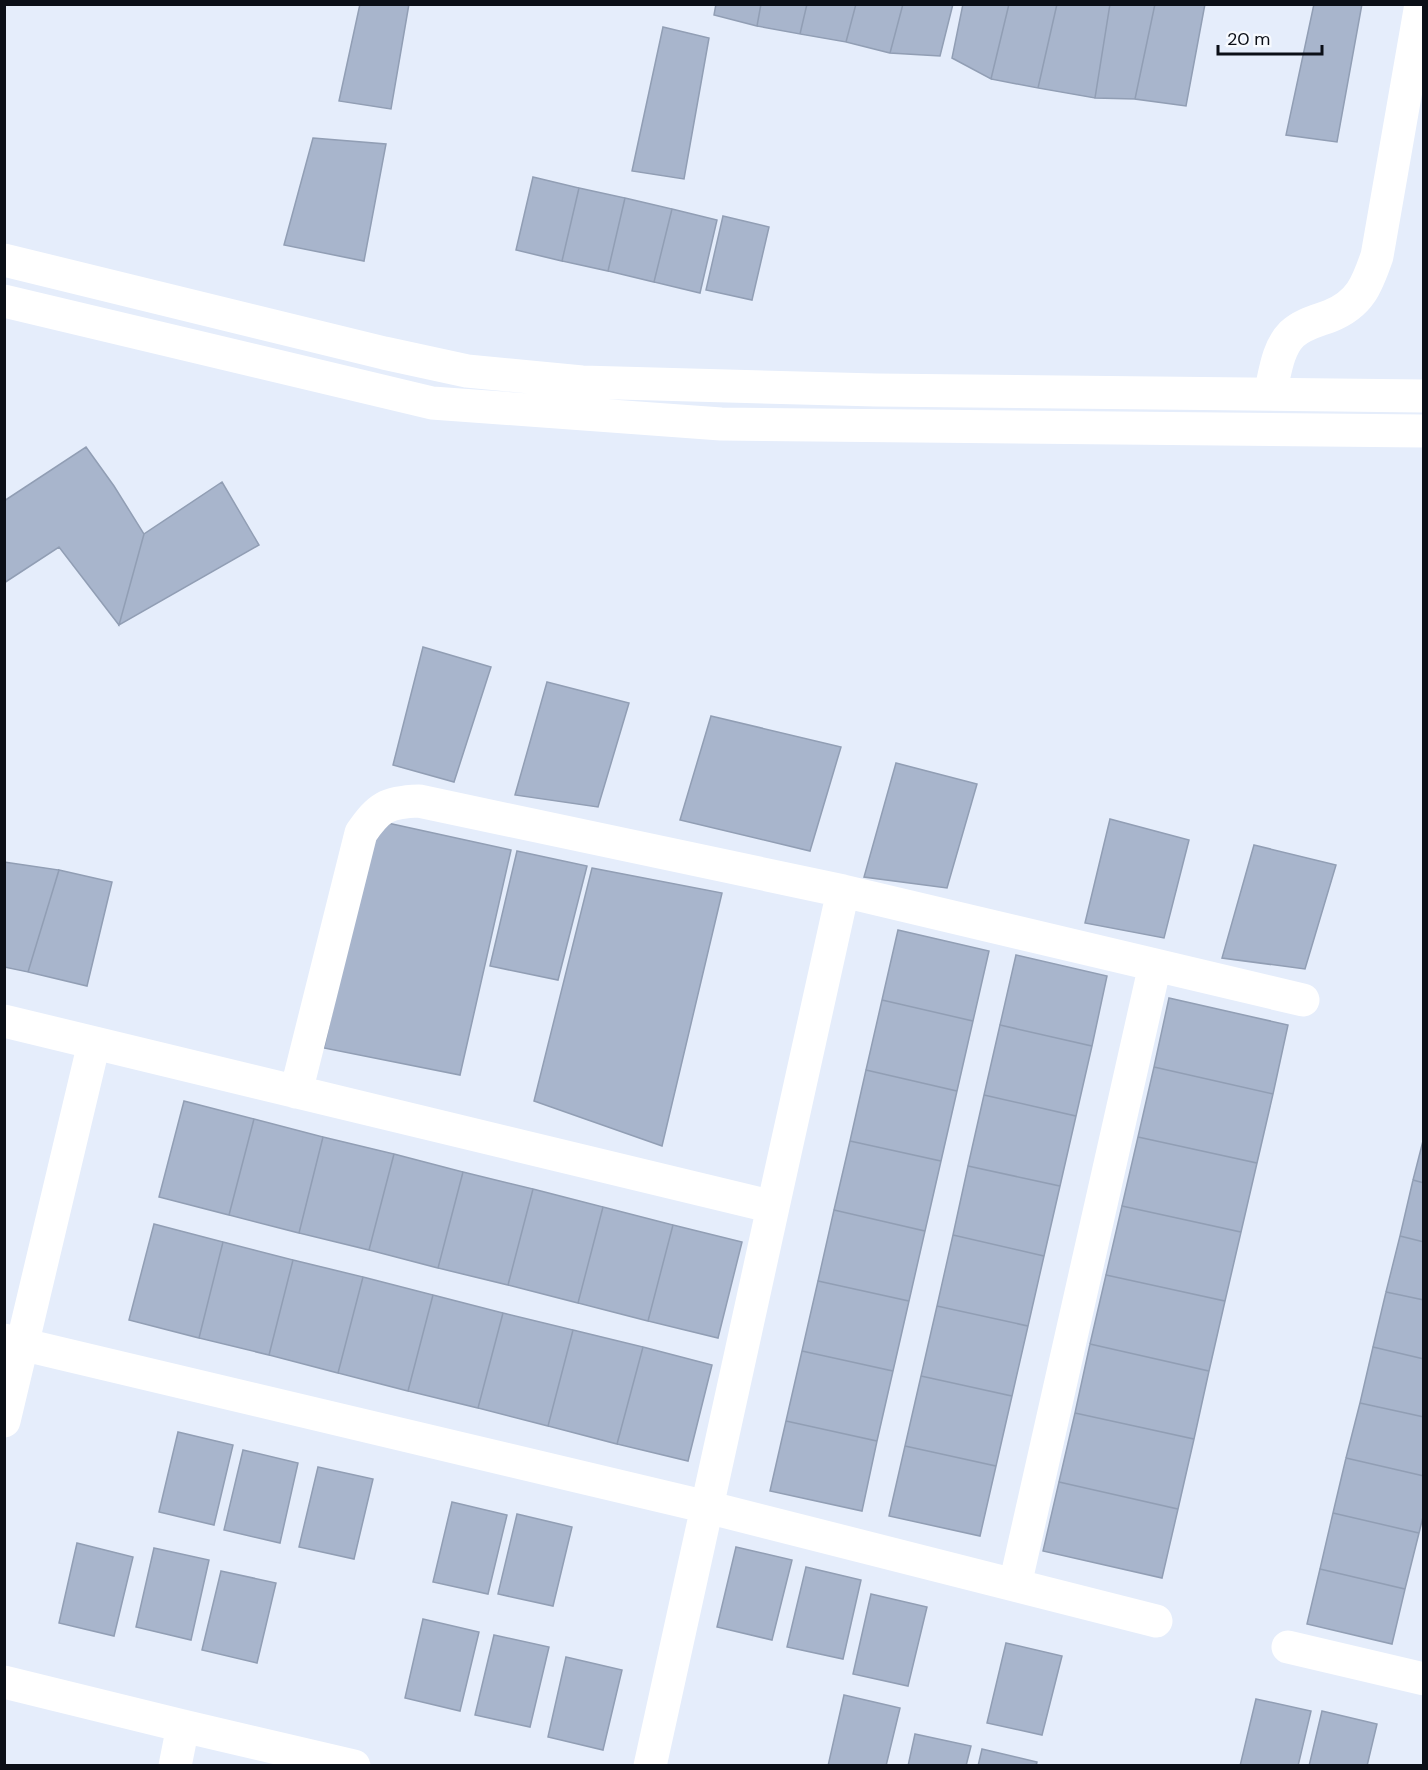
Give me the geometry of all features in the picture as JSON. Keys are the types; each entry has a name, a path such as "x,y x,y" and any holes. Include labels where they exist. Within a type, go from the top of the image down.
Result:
{"street":[{"path":"1270,394 1280,353 1292,335 1308,323 1332,315 1352,304 1366,286 1377,256 1421,4"},
{"path":"4,260 384,353 467,371 582,382 876,390 1424,396"},
{"path":"4,301 432,403 721,424 1424,431"},
{"path":"296,1092 362,833 375,813 397,802 419,801 843,891 1304,1000"},
{"path":"650,1766 843,891"},
{"path":"1014,1585 1155,965"},
{"path":"4,1022 773,1207"},
{"path":"4,1421 14,1342 94,1043"},
{"path":"14,1342 707,1507 1156,1620"},
{"path":"1288,1647 1422,1672"},
{"path":"4,1682 354,1766"},
{"path":"175,1766 183,1726"}],"building":[{"path":"360,4 409,4 391,109 339,101"},
{"path":"716,4 761,4 757,26 714,15"},
{"path":"761,4 807,4 800,34 757,26"},
{"path":"807,4 856,4 846,42 800,34"},
{"path":"856,4 903,4 890,53 846,42"},
{"path":"903,4 953,4 940,56 890,53"},
{"path":"963,4 1009,4 991,79 952,58"},
{"path":"1009,4 1057,4 1038,88 991,79"},
{"path":"1057,4 1110,4 1095,98 1038,88"},
{"path":"1110,4 1155,4 1135,99 1095,98"},
{"path":"1155,4 1205,4 1186,106 1135,99"},
{"path":"1314,4 1362,4 1337,142 1286,135"},
{"path":"663,27 709,38 684,179 632,171"},
{"path":"313,138 386,144 364,261 284,245"},
{"path":"533,177 579,188 562,261 516,250"},
{"path":"579,188 625,198 608,271 562,261"},
{"path":"625,198 672,209 654,282 608,271"},
{"path":"672,209 717,220 700,293 654,282"},
{"path":"723,216 769,227 752,300 706,290"},
{"path":"86,447 144,534 119,625 59,547 4,583 4,501"},
{"path":"222,482 259,545 119,625 144,534"},
{"path":"423,647 491,667 454,782 393,765"},
{"path":"547,682 629,703 598,807 515,795"},
{"path":"711,716 841,747 810,851 680,820"},
{"path":"896,763 977,784 947,888 864,877"},
{"path":"1110,819 1189,840 1164,938 1085,923"},
{"path":"374,820 511,850 460,1075 324,1048"},
{"path":"1254,845 1336,865 1305,969 1222,958"},
{"path":"517,851 587,866 558,980 490,966"},
{"path":"4,862 59,870 28,972 4,967"},
{"path":"592,868 722,893 662,1146 534,1101"},
{"path":"59,870 112,882 87,986 28,972"},
{"path":"898,930 989,951 973,1021 882,1000"},
{"path":"1016,955 1107,976 1092,1046 1000,1025"},
{"path":"1169,998 1288,1025 1273,1094 1154,1067"},
{"path":"882,1000 973,1021 957,1091 866,1070"},
{"path":"1000,1025 1092,1046 1076,1116 984,1095"},
{"path":"1154,1067 1273,1094 1257,1163 1138,1137"},
{"path":"866,1070 957,1091 941,1161 850,1141"},
{"path":"984,1095 1076,1116 1060,1186 968,1166"},
{"path":"184,1101 254,1119 229,1215 159,1197"},
{"path":"254,1119 323,1137 299,1233 229,1215"},
{"path":"323,1137 394,1154 369,1250 299,1233"},
{"path":"1138,1137 1257,1163 1241,1232 1122,1206"},
{"path":"1424,1137 1424,1183 1413,1180"},
{"path":"850,1141 941,1161 925,1231 834,1210"},
{"path":"394,1154 463,1172 438,1268 369,1250"},
{"path":"968,1166 1060,1186 1044,1256 953,1235"},
{"path":"463,1172 533,1189 508,1285 438,1268"},
{"path":"1413,1180 1424,1183 1424,1242 1400,1236"},
{"path":"533,1189 603,1207 578,1303 508,1285"},
{"path":"1122,1206 1241,1232 1225,1301 1106,1275"},
{"path":"603,1207 673,1225 648,1321 578,1303"},
{"path":"834,1210 925,1231 909,1301 818,1281"},
{"path":"154,1224 223,1242 199,1338 129,1320"},
{"path":"673,1225 742,1242 718,1338 648,1321"},
{"path":"953,1235 1044,1256 1028,1326 937,1306"},
{"path":"1400,1236 1424,1242 1424,1300 1386,1292"},
{"path":"223,1242 293,1260 269,1355 199,1338"},
{"path":"293,1260 363,1277 338,1373 269,1355"},
{"path":"1106,1275 1225,1301 1209,1371 1090,1344"},
{"path":"363,1277 433,1295 408,1391 338,1373"},
{"path":"818,1281 909,1301 893,1371 802,1351"},
{"path":"1386,1292 1424,1300 1424,1359 1373,1347"},
{"path":"433,1295 503,1313 478,1408 408,1391"},
{"path":"937,1306 1028,1326 1012,1396 921,1376"},
{"path":"503,1313 573,1330 548,1426 478,1408"},
{"path":"573,1330 643,1347 617,1444 548,1426"},
{"path":"1090,1344 1209,1371 1194,1439 1075,1413"},
{"path":"643,1347 712,1365 688,1461 617,1444"},
{"path":"1373,1347 1424,1359 1424,1417 1360,1403"},
{"path":"802,1351 893,1371 877,1441 786,1421"},
{"path":"921,1376 1012,1396 996,1466 905,1446"},
{"path":"1360,1403 1424,1417 1424,1476 1346,1458"},
{"path":"1075,1413 1194,1439 1178,1509 1059,1482"},
{"path":"786,1421 877,1441 862,1511 770,1491"},
{"path":"178,1432 233,1445 214,1525 159,1512"},
{"path":"905,1446 996,1466 980,1536 889,1516"},
{"path":"243,1450 298,1463 280,1543 224,1530"},
{"path":"1346,1458 1424,1476 1424,1513 1419,1533 1333,1513"},
{"path":"318,1467 373,1479 354,1559 299,1547"},
{"path":"1059,1482 1178,1509 1162,1578 1043,1551"},
{"path":"452,1502 507,1515 488,1594 433,1582"},
{"path":"1333,1513 1419,1533 1405,1589 1320,1569"},
{"path":"517,1514 572,1527 553,1606 498,1594"},
{"path":"77,1543 133,1557 114,1636 59,1623"},
{"path":"736,1547 792,1560 772,1640 717,1627"},
{"path":"154,1548 209,1560 191,1640 136,1627"},
{"path":"806,1567 861,1580 843,1659 787,1647"},
{"path":"1320,1569 1405,1589 1392,1644 1307,1624"},
{"path":"221,1571 276,1583 257,1663 202,1650"},
{"path":"871,1594 927,1607 908,1686 853,1674"},
{"path":"423,1619 479,1632 460,1711 405,1698"},
{"path":"494,1635 549,1647 530,1727 475,1715"},
{"path":"1006,1643 1062,1656 1042,1735 987,1723"},
{"path":"566,1657 622,1670 603,1750 548,1737"},
{"path":"844,1695 900,1708 886,1766 828,1766"},
{"path":"1256,1699 1311,1711 1298,1766 1240,1766"},
{"path":"1322,1711 1377,1724 1367,1766 1309,1766"},
{"path":"915,1734 971,1746 966,1766 908,1766"},
{"path":"982,1749 1037,1762 1036,1766 978,1766"}]}
